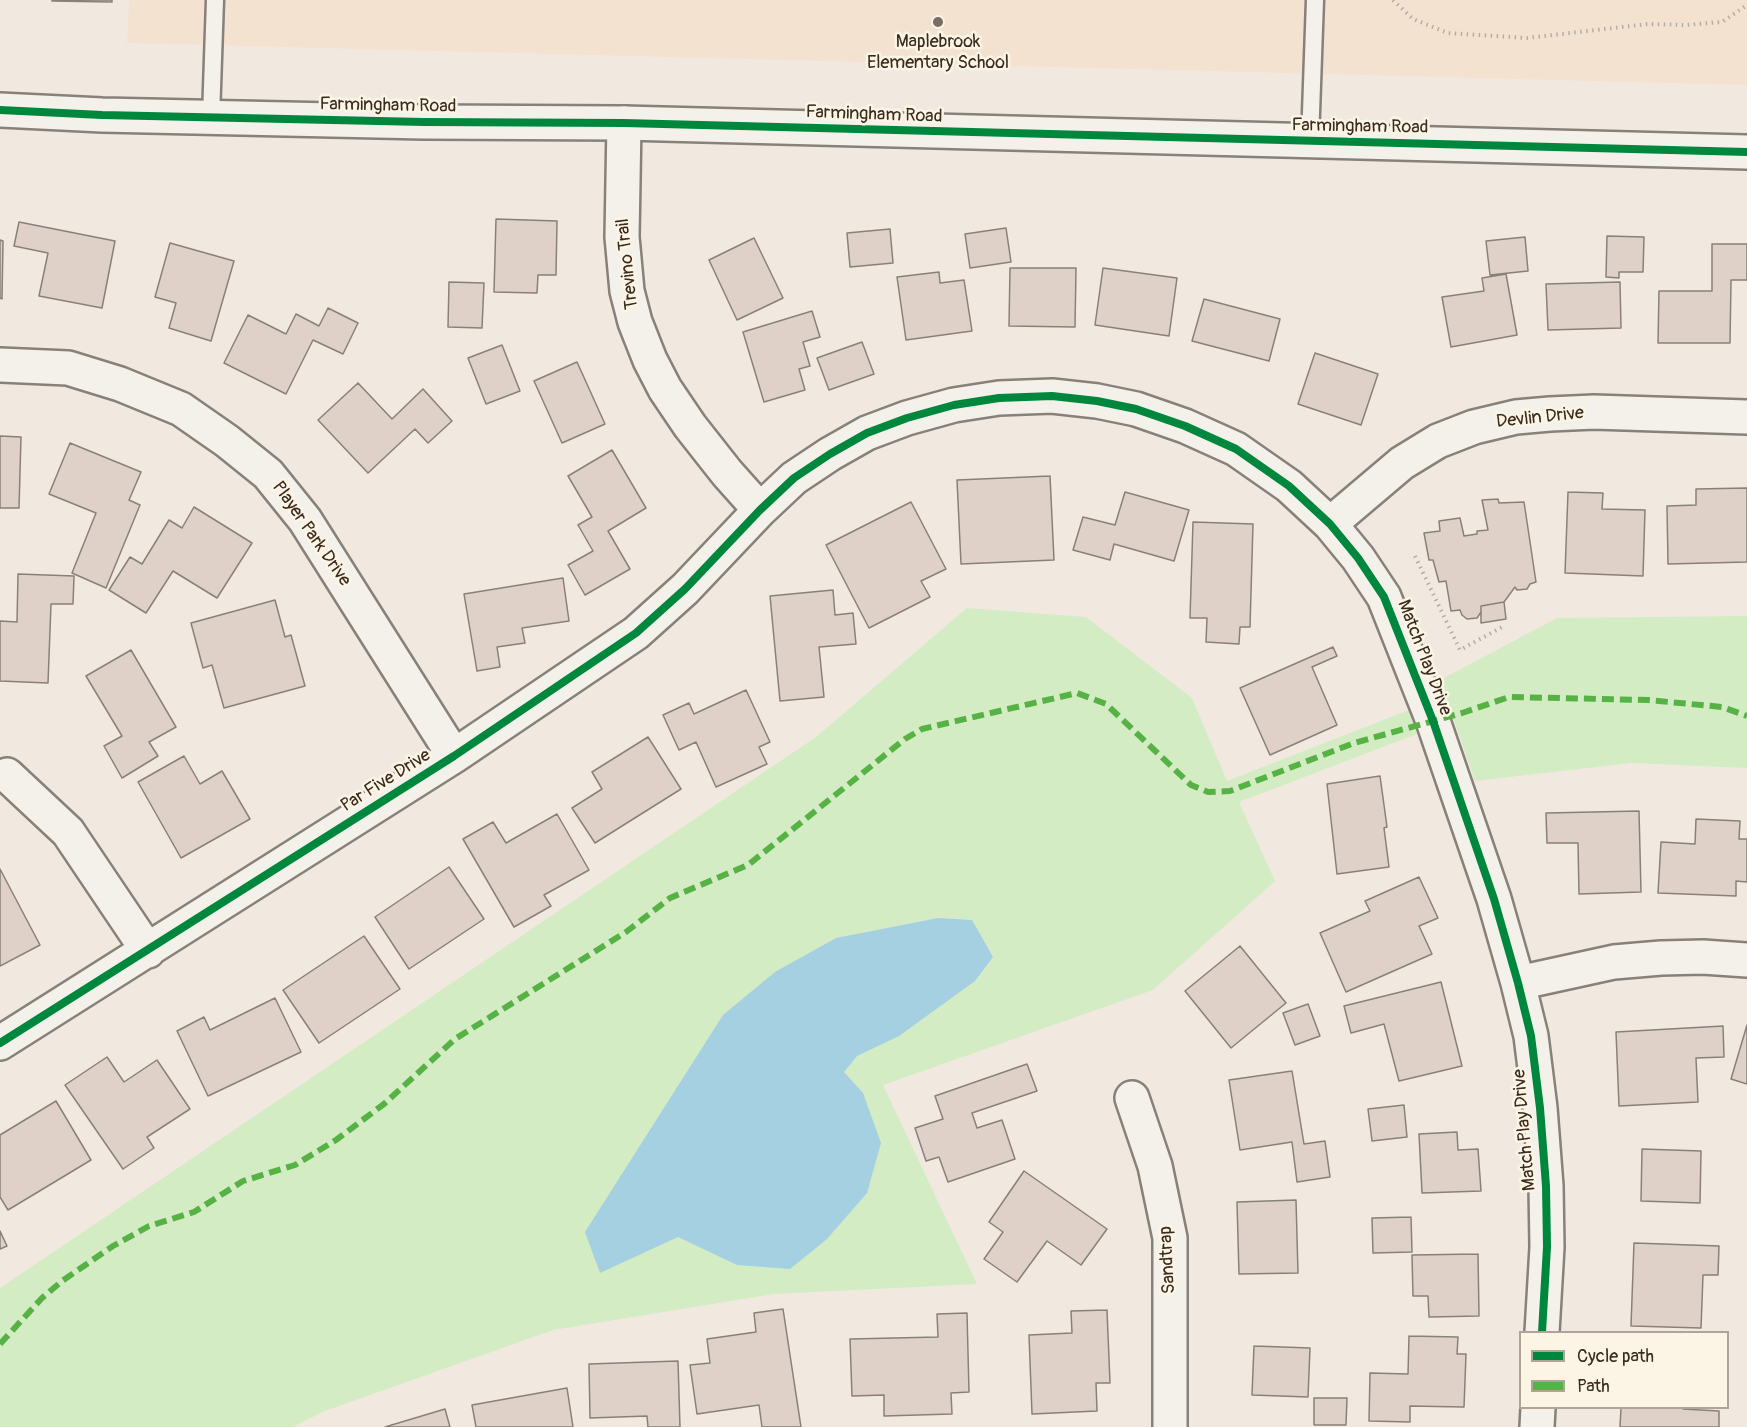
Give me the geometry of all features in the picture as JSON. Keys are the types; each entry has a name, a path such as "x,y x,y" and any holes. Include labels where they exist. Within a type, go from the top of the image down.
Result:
{"street":[{"name":"Farmingham Road","path":"0,110 211,117 624,123 1747,152"},
{"name":"Trevino Trail","path":"624,123 622,237 627,291 635,322 650,360 671,399 727,473 760,510"},
{"name":"Player Park Drive","path":"0,365 68,368 120,384 181,409 227,441 268,474 323,546 454,756"},
{"name":"Match Play Drive","path":"760,510 794,478 867,433 907,418 954,405 999,398 1052,396 1097,401 1136,409 1185,426 1236,449 1289,486 1329,524 1358,558 1384,597 1399,631 1433,720 1494,899 1518,983 1531,1036 1545,1174 1547,1247 1542,1331"},
{"name":"Devlin Drive","path":"1329,524 1402,463 1438,441 1474,427 1516,417 1594,412 1747,417"},
{"name":"Par Five Drive","path":"0,1043 454,756 636,633 685,589 760,510"},
{"path":"7,775 68,832 148,951"},
{"path":"1518,983 1614,962 1703,957 1747,960"},
{"name":"Sandtrap","path":"1132,1098 1155,1166 1170,1238 1170,1427"},
{"path":"1538,1427 1539,1409"}],"lane":[{"path":"211,117 215,0"},
{"path":"1310,141 1316,0"}],"path":[{"path":"1393,0 1413,19 1448,33 1527,38 1648,24 1686,25 1722,22 1747,5"},
{"path":"1415,556 1460,650 1502,627"}],"shaded area":[{"name":"Maplebrook Elementary School","path":"129,0 1747,0 1747,85 127,43"}],"green space":[{"path":"967,608 1086,617 1192,698 1227,781 1409,710 1417,734 1239,802 1275,881 1153,990 883,1085 977,1284 774,1294 553,1330 325,1411 293,1427 0,1427 0,1288 816,737"},
{"path":"1747,616 1747,768 1631,763 1475,781 1440,680 1557,618"}],"water":[{"path":"938,918 972,920 993,957 975,981 899,1036 857,1056 844,1072 863,1093 881,1143 867,1193 827,1239 790,1269 737,1265 678,1237 600,1273 585,1232 723,1015 775,972 836,938"}],"building":[{"path":"112,0 112,2 52,1"},
{"path":"496,219 557,221 556,275 538,275 537,293 494,292"},
{"path":"19,222 115,241 102,308 39,296 48,253 14,246"},
{"path":"1006,228 1011,262 970,268 965,234"},
{"path":"890,229 893,263 850,267 847,233"},
{"path":"1607,236 1644,237 1643,272 1619,272 1619,278 1606,277"},
{"path":"1525,237 1528,271 1490,275 1486,241"},
{"path":"754,238 783,298 737,320 709,260"},
{"path":"0,240 3,241 2,299 0,298"},
{"path":"170,243 234,261 211,341 169,328 176,303 155,297"},
{"path":"1712,244 1747,244 1747,280 1731,280 1730,343 1658,343 1659,291 1712,291"},
{"path":"1010,268 1076,268 1075,327 1009,326"},
{"path":"1103,268 1177,278 1169,336 1095,325"},
{"path":"939,272 940,283 964,280 972,331 906,340 897,277"},
{"path":"1506,274 1517,335 1451,347 1442,297 1484,291 1482,278"},
{"path":"449,282 484,283 482,328 448,327"},
{"path":"1620,282 1621,328 1548,330 1546,284"},
{"path":"1204,299 1280,319 1269,361 1192,341"},
{"path":"328,308 358,323 343,354 313,340 286,394 224,363 248,315 286,334 296,314 319,326"},
{"path":"812,311 820,337 803,342 810,366 799,369 805,390 764,402 743,332"},
{"path":"862,342 874,374 829,390 817,358"},
{"path":"502,345 520,391 486,404 468,358"},
{"path":"1315,353 1378,374 1361,425 1298,404"},
{"path":"577,362 605,424 562,443 534,381"},
{"path":"358,383 392,419 423,389 452,421 428,443 415,429 368,473 318,420"},
{"path":"0,436 21,437 19,508 0,508"},
{"path":"70,443 141,472 129,500 140,505 106,588 72,573 96,513 49,494"},
{"path":"612,450 646,508 608,531 630,569 585,595 568,565 593,551 578,525 592,517 568,476"},
{"path":"1050,476 1054,560 961,564 957,480"},
{"path":"1747,488 1747,562 1668,564 1667,506 1696,505 1696,489"},
{"path":"1125,492 1189,510 1174,561 1114,544 1110,560 1073,550 1083,517 1115,525"},
{"path":"1568,492 1603,493 1602,509 1645,510 1643,576 1565,573"},
{"path":"1498,499 1499,503 1524,502 1536,582 1530,584 1527,589 1517,590 1515,587 1504,602 1481,606 1481,612 1477,618 1467,619 1460,610 1451,611 1446,581 1439,582 1433,560 1429,560 1424,533 1440,531 1439,521 1460,518 1464,536 1488,530 1482,500"},
{"path":"911,502 946,569 921,581 930,597 869,628 826,545"},
{"path":"194,507 252,543 217,598 173,571 146,613 109,590 130,557 142,564 169,520 182,528"},
{"path":"1193,522 1253,524 1250,627 1240,627 1239,644 1206,642 1207,618 1190,618"},
{"path":"18,574 74,576 73,604 51,604 48,683 0,681 0,621 17,622"},
{"path":"563,578 569,621 522,628 525,643 497,647 500,667 477,671 464,594"},
{"path":"833,590 835,615 853,613 856,644 819,647 824,697 780,701 770,596"},
{"path":"275,600 285,637 291,635 305,686 224,708 212,665 203,668 191,623"},
{"path":"1504,602 1506,619 1481,623 1481,606"},
{"path":"1333,647 1337,656 1312,667 1337,725 1270,755 1240,688"},
{"path":"131,650 176,727 149,742 158,756 122,778 104,746 122,736 86,676"},
{"path":"746,690 770,742 759,747 767,764 716,787 696,742 679,750 663,715 689,703 694,714"},
{"path":"648,737 681,789 595,843 572,808 602,789 592,772"},
{"path":"184,756 200,784 222,771 250,819 181,858 138,782"},
{"path":"1380,776 1387,827 1384,828 1389,867 1337,874 1327,784"},
{"path":"1639,811 1641,892 1579,894 1578,843 1547,843 1546,813"},
{"path":"557,814 589,870 544,895 551,906 514,927 463,839 493,822 506,843"},
{"path":"1696,819 1740,821 1739,839 1747,839 1747,882 1736,881 1736,896 1658,893 1661,842 1695,844"},
{"path":"449,867 484,919 409,969 375,917"},
{"path":"0,869 40,945 0,966"},
{"path":"1419,877 1438,918 1419,926 1432,954 1346,992 1320,933 1370,911 1365,901"},
{"path":"364,936 400,989 319,1043 283,990"},
{"path":"1240,946 1286,1003 1231,1048 1185,991"},
{"path":"1441,982 1462,1066 1399,1081 1384,1024 1351,1033 1344,1006"},
{"path":"275,998 301,1052 208,1096 177,1031 204,1017 210,1030"},
{"path":"1308,1004 1320,1036 1295,1045 1283,1013"},
{"path":"1747,1025 1747,1084 1731,1079"},
{"path":"1723,1026 1724,1057 1696,1058 1698,1102 1619,1106 1616,1032"},
{"path":"107,1057 124,1082 157,1060 190,1109 147,1137 154,1148 123,1169 65,1085"},
{"path":"1027,1064 1037,1091 972,1113 977,1128 1002,1120 1015,1159 948,1182 939,1157 926,1161 915,1128 943,1119 935,1096"},
{"path":"1292,1071 1304,1144 1325,1141 1330,1177 1297,1182 1292,1142 1240,1150 1229,1080"},
{"path":"56,1101 91,1160 8,1210 0,1197 0,1135"},
{"path":"1404,1105 1407,1137 1372,1141 1368,1109"},
{"path":"1457,1132 1458,1150 1478,1149 1481,1191 1422,1193 1419,1134"},
{"path":"1642,1149 1701,1151 1700,1203 1641,1201"},
{"path":"1024,1171 1107,1229 1081,1265 1047,1241 1017,1282 984,1259 1003,1232 989,1222"},
{"path":"1296,1200 1298,1273 1239,1274 1237,1202"},
{"path":"1411,1217 1412,1252 1373,1253 1372,1218"},
{"path":"0,1231 7,1246 0,1249"},
{"path":"1634,1243 1719,1246 1718,1275 1703,1275 1701,1328 1631,1326"},
{"path":"1478,1254 1479,1316 1429,1317 1428,1296 1413,1296 1412,1255"},
{"path":"783,1309 801,1427 762,1427 759,1405 697,1414 690,1365 710,1363 707,1339 756,1332 754,1313"},
{"path":"1107,1310 1110,1383 1096,1383 1097,1411 1032,1414 1029,1335 1072,1333 1071,1311"},
{"path":"967,1313 969,1392 951,1393 952,1414 884,1416 884,1395 852,1396 850,1339 938,1337 937,1314"},
{"path":"1409,1336 1458,1337 1457,1354 1466,1354 1464,1407 1410,1406 1410,1422 1369,1421 1370,1373 1408,1374"},
{"path":"1254,1346 1310,1348 1308,1397 1252,1395"},
{"path":"678,1361 680,1427 648,1427 647,1416 590,1418 589,1364"},
{"path":"567,1388 573,1427 476,1427 472,1405"},
{"path":"1314,1398 1347,1398 1346,1425 1314,1425"},
{"path":"445,1409 450,1427 385,1427"},
{"path":"1621,1409 1719,1411 1719,1427 1620,1427"}],"marked path":[{"path":"0,1344 42,1298 62,1281 113,1246 149,1226 194,1212 243,1181 295,1165 336,1140 384,1104 455,1039 626,932 670,898 748,865 905,739 922,729 1077,693 1106,704 1191,785 1208,792 1230,791 1354,743 1462,713 1509,697 1648,700 1722,707 1747,716"}],"cycle path":[{"path":"0,110 102,115 424,122 624,123 1747,152"},
{"path":"0,1043 454,756 636,633 685,589 760,510 794,478 830,454 867,433 907,418 954,405 999,398 1052,396 1097,401 1136,409 1185,426 1236,449 1289,486 1330,524 1358,558 1384,597 1433,721 1494,899 1531,1036 1546,1186 1547,1247 1542,1331"}],"place":[{"name":"Maplebrook Elementary School","path":"938,22"}]}
